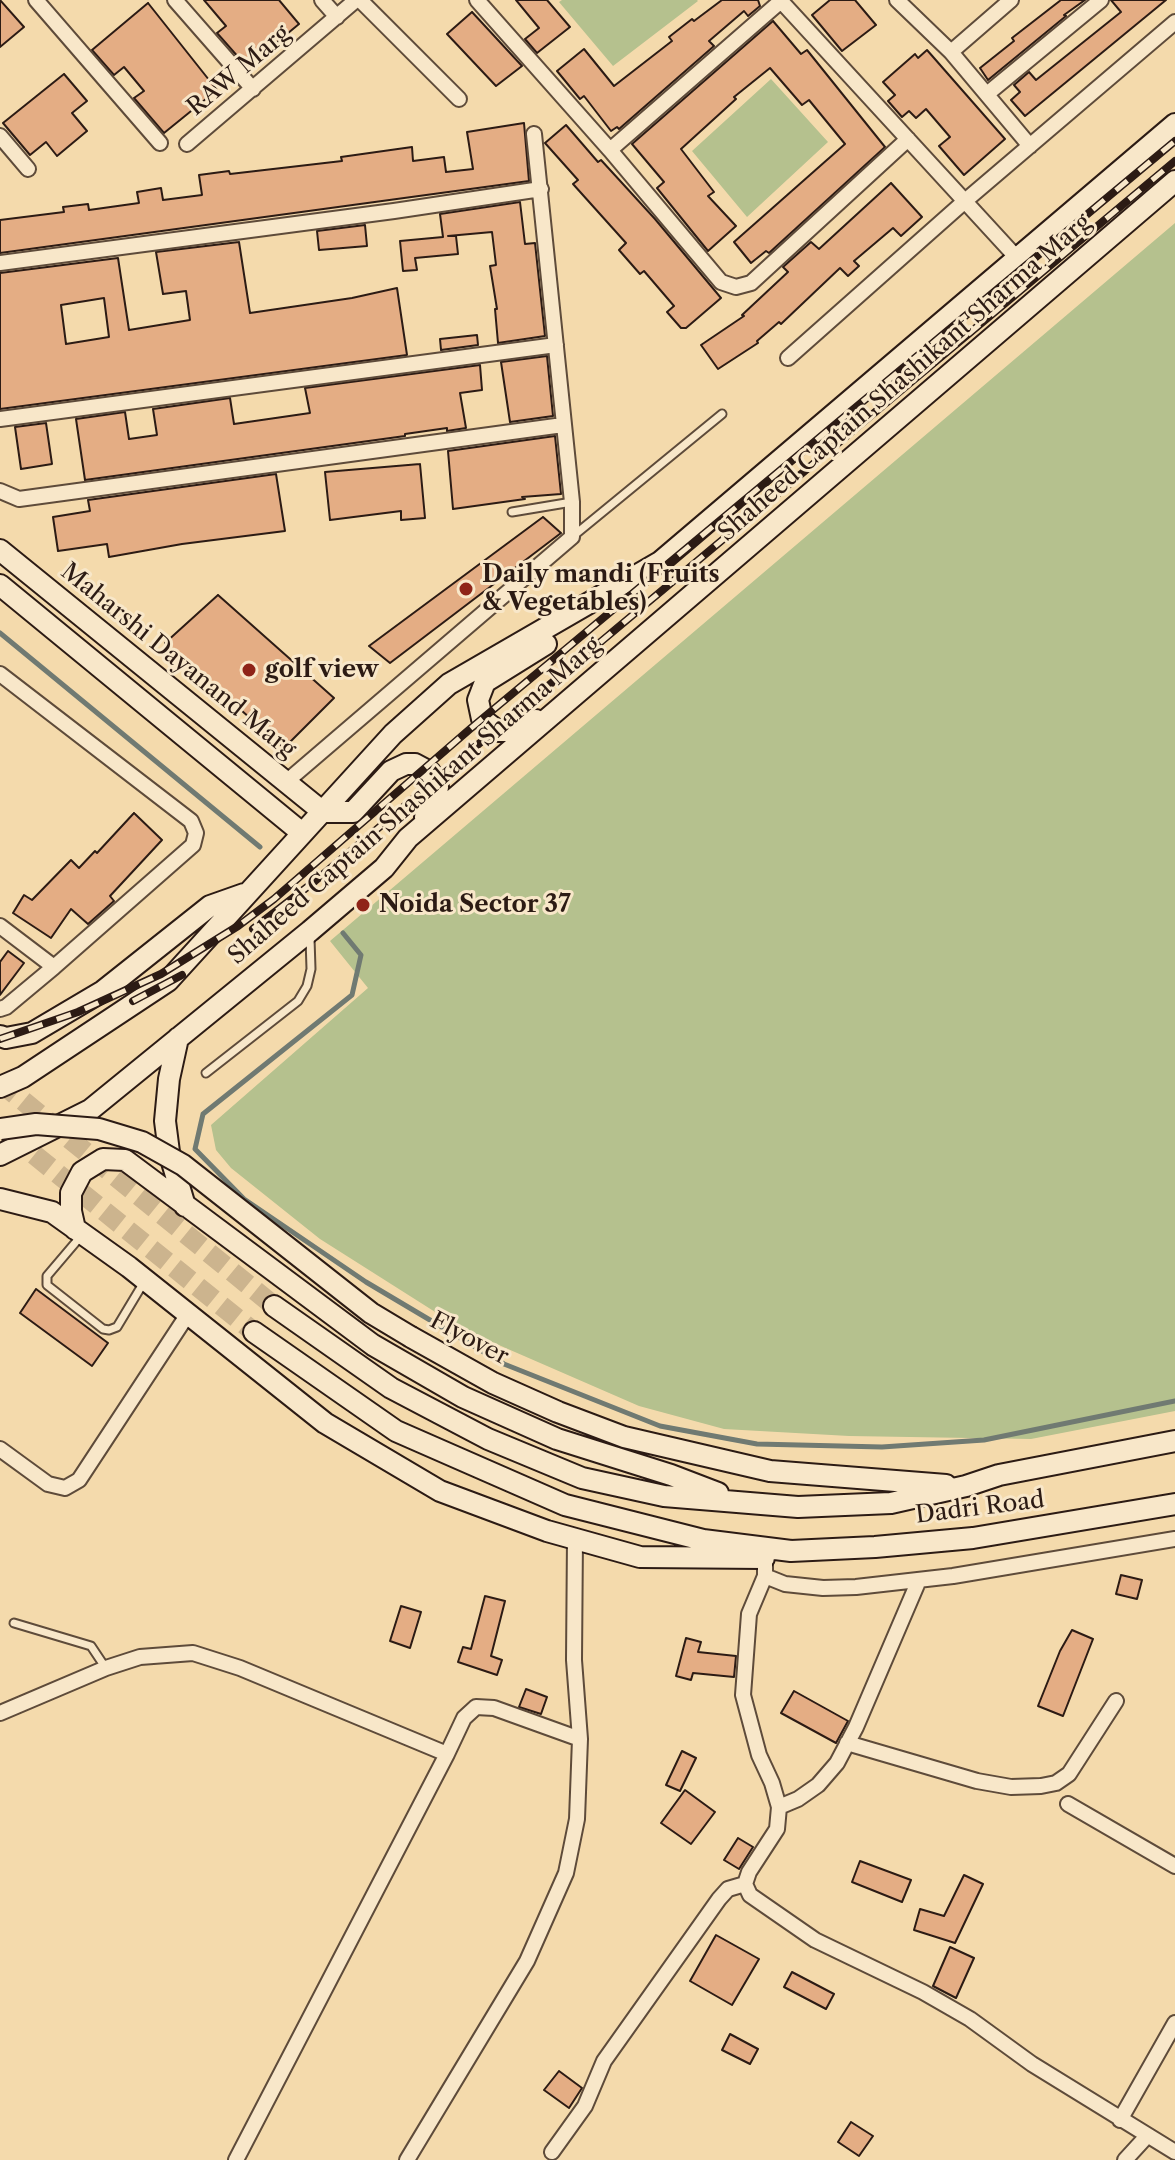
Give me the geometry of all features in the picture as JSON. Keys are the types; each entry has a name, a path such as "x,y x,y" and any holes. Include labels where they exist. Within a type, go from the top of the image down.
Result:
{"main road":[{"name":"Shaheed Captain Shashikant Sharma Marg","path":"0,1087 23,1077 168,981 393,734 449,684 660,562 1175,124"},
{"name":"Shaheed Captain Shashikant Sharma Marg","path":"0,1155 90,1110 310,931 384,868 408,838 1175,181"},
{"name":"Maharshi Dayanand Marg","path":"0,550 323,812"},
{"path":"567,702 517,731 508,732 489,726 482,719 478,700 480,691 493,676 555,638 660,562"},
{"path":"0,585 302,833"},
{"path":"323,812 353,812 391,771 406,764 415,764 430,772 435,779 438,795 435,804 408,838"},
{"path":"0,1036 6,1038 32,1033 103,991 210,906 249,892"},
{"path":"178,1038 169,1079 165,1121 169,1152 185,1206"},
{"name":"Flyover","path":"0,1129 36,1124 99,1129 142,1142 183,1165 371,1313 493,1383 624,1437 770,1471 966,1486"},
{"path":"79,1232 71,1211 71,1193 82,1172 103,1159 125,1160 373,1345 463,1397 557,1439 671,1475 740,1502"},
{"path":"0,1199 52,1212 145,1280 325,1423 432,1486 547,1531 640,1557 765,1567 791,1551"},
{"name":"Dadri Road","path":"274,1306 391,1388 488,1439 582,1478 664,1496 798,1507 891,1503 999,1475 1175,1441"},
{"path":"254,1332 396,1431 565,1505 703,1540 791,1551"},
{"name":"Dadri Road","path":"791,1551 973,1538 1175,1504"}],"street":[{"path":"36,0 160,143"},
{"path":"175,0 253,89"},
{"path":"322,0 337,17"},
{"path":"358,0 459,99"},
{"name":"RAW Marg","path":"187,144 358,0"},
{"path":"610,150 781,0 1017,258"},
{"path":"897,0 951,52 1030,146"},
{"path":"951,52 1011,0"},
{"path":"987,94 1101,0"},
{"path":"481,1 721,282 736,287 751,283 908,139"},
{"path":"788,358 965,201 1175,22"},
{"path":"286,782 572,537 572,502 534,134"},
{"path":"0,136 28,169"},
{"path":"0,263 541,189"},
{"path":"0,419 556,345"},
{"path":"0,491 19,499 563,425"},
{"path":"0,674 191,821 196,833 193,845 54,967 0,1009"},
{"path":"0,926 54,967"},
{"path":"0,1449 48,1484 65,1488 79,1480 188,1314"},
{"path":"407,2160 527,1961 566,1873 577,1819 580,1739 574,1660 575,1538"},
{"path":"1175,1539 919,1580 823,1588 785,1584 765,1567 749,1614 743,1695 759,1755 779,1807 777,1829 749,1872 745,1884 750,1895 815,1940 959,2012 1032,2064 1175,2152"},
{"path":"779,1807 818,1785 837,1763 919,1580"},
{"path":"0,1713 106,1668 140,1657 193,1653 240,1668 447,1754"},
{"path":"847,1743 977,1781 1011,1787 1041,1786 1056,1783 1069,1774 1116,1701"},
{"path":"236,2160 464,1718 476,1707 494,1708 580,1739"},
{"path":"1068,1804 1175,1866"},
{"path":"552,2152 585,2106 604,2061 719,1899 728,1889 745,1884"},
{"path":"1120,2120 1175,2023"},
{"path":"1125,2160 1147,2136"}],"lane":[{"path":"572,537 722,414"},
{"path":"512,512 572,502"},
{"path":"206,1073 298,1001 307,986 311,969 310,931"},
{"path":"79,1232 47,1276 47,1285 103,1329 117,1327 145,1280"},
{"path":"14,1623 91,1646 106,1668"}],"green space":[{"path":"698,1 613,66 559,2"},
{"path":"771,79 828,142 747,217 692,151"},
{"path":"1175,223 1175,1411 1031,1439 849,1436 724,1429 639,1406 462,1329 320,1239 231,1168 216,1150 211,1125 368,988 330,941"}],"building":[{"path":"0,0 24,27 0,47"},
{"path":"204,0 279,0 299,24 247,67 217,33 226,26"},
{"path":"516,0 547,0 570,27 537,53 525,39 539,28"},
{"path":"722,0 758,0 760,6 748,16 744,11 709,41 714,46 619,129 617,127 611,131 584,96 580,99 557,71 584,49 614,86 672,41 669,37"},
{"path":"830,0 855,0 876,25 842,51 812,15"},
{"path":"1061,0 1085,0 988,80 980,68 1014,41 1012,38"},
{"path":"1111,0 1166,0 1025,116 1011,100 1020,92 1014,85 1029,72 1036,80 1121,12"},
{"path":"148,3 217,90 164,133 134,98 144,91 124,67 114,75 92,50"},
{"path":"472,12 522,66 496,86 447,34"},
{"path":"773,21 801,54 807,50 885,147 769,253 766,251 751,263 734,242 845,144 809,100 802,105 770,68 734,97 736,99 681,149 714,192 708,196 736,226 708,251 657,188 664,182 632,144"},
{"path":"927,50 1005,139 964,175 939,146 950,137 926,109 916,118 909,111 902,117 888,101 895,95 883,82 915,54 918,58"},
{"path":"64,74 87,101 72,113 87,131 57,156 46,142 30,155 3,123"},
{"path":"524,123 529,181 0,253 0,220 64,212 63,207 88,204 89,210 139,203 137,192 161,188 163,200 202,195 199,175 342,161 341,157 412,147 413,161 444,157 446,172 473,169 467,132"},
{"path":"566,125 655,219 721,298 686,328 681,328 667,312 674,306 644,271 640,274 619,250 626,243 573,184 578,180 545,143"},
{"path":"891,183 922,217 901,236 893,228 854,261 859,266 848,276 840,268 781,324 779,322 758,343 718,369 701,345 744,316 788,272 783,267 811,242 819,249"},
{"path":"520,202 525,244 535,243 545,336 498,343 497,309 490,266 496,265 492,232 448,236 456,236 458,254 415,258 417,270 403,271 400,241 443,237 440,214"},
{"path":"365,225 367,246 319,250 317,231"},
{"path":"239,242 250,313 397,288 407,355 0,409 0,273 118,258 129,330 190,320 186,291 163,294 156,252","holes":["104,298 109,337 66,344 61,305"]},
{"path":"477,335 478,345 441,350 440,339"},
{"path":"547,356 553,416 510,422 501,362"},
{"path":"480,365 482,390 460,393 466,428 447,431 447,428 85,480 76,419 125,412 129,439 157,435 153,409 230,398 234,424 310,413 305,388"},
{"path":"46,423 52,464 21,469 15,427"},
{"path":"555,436 561,494 453,509 448,451"},
{"path":"420,464 425,518 401,520 401,511 330,520 325,472"},
{"path":"276,474 285,531 109,557 107,544 58,551 53,517 90,511 88,500"},
{"name":"Daily mandi (Fruits & Vegetables)","path":"543,517 561,533 390,663 369,646"},
{"name":"golf view","path":"218,595 334,698 284,748 165,643"},
{"path":"134,813 162,840 110,896 114,901 88,924 71,909 51,938 13,913 24,895 32,900 71,860 79,868"},
{"path":"8,951 24,963 0,995 0,962"},
{"path":"36,1289 108,1343 92,1366 20,1313"},
{"path":"1121,1575 1142,1580 1137,1599 1116,1594"},
{"path":"485,1596 505,1601 491,1656 502,1660 497,1675 458,1662 463,1647 471,1649"},
{"path":"401,1606 421,1612 410,1648 390,1641"},
{"path":"1072,1630 1093,1639 1063,1716 1038,1706"},
{"path":"686,1638 701,1642 698,1652 736,1656 734,1677 693,1673 691,1680 676,1676"},
{"path":"526,1689 547,1697 541,1714 519,1707"},
{"path":"794,1691 848,1721 836,1743 781,1713"},
{"path":"682,1751 696,1758 680,1791 666,1785"},
{"path":"685,1790 715,1812 691,1844 661,1823"},
{"path":"738,1838 753,1847 739,1869 724,1860"},
{"path":"860,1861 911,1880 902,1902 852,1882"},
{"path":"964,1875 983,1884 955,1943 914,1930 920,1909 944,1916"},
{"path":"716,1935 759,1959 732,2005 690,1981"},
{"path":"950,1947 974,1958 956,1998 933,1986"},
{"path":"792,1972 834,1994 826,2009 784,1987"},
{"path":"730,2034 758,2049 750,2064 722,2050"},
{"path":"559,2071 582,2088 569,2108 544,2090"},
{"path":"851,2122 873,2136 859,2156 838,2142"}],"waterway":[{"path":"0,633 260,847"},
{"path":"343,933 361,955 352,995 203,1114 195,1149 244,1199 366,1282 504,1364 660,1426 757,1444 882,1447 984,1440 1175,1401"}],"tunnel":[{"path":"0,1082 274,1306"},
{"path":"11,1136 254,1332"}],"railway":[{"path":"0,1039 78,1012 161,974 238,926 274,899 470,729 1175,141"},
{"path":"253,929 315,881 1175,161"},
{"path":"133,1001 182,975"}],"place":[{"name":"Daily mandi (Fruits & Vegetables)","path":"466,589"},
{"name":"golf view","path":"249,670"},
{"name":"Noida Sector 37","path":"363,905"}]}
